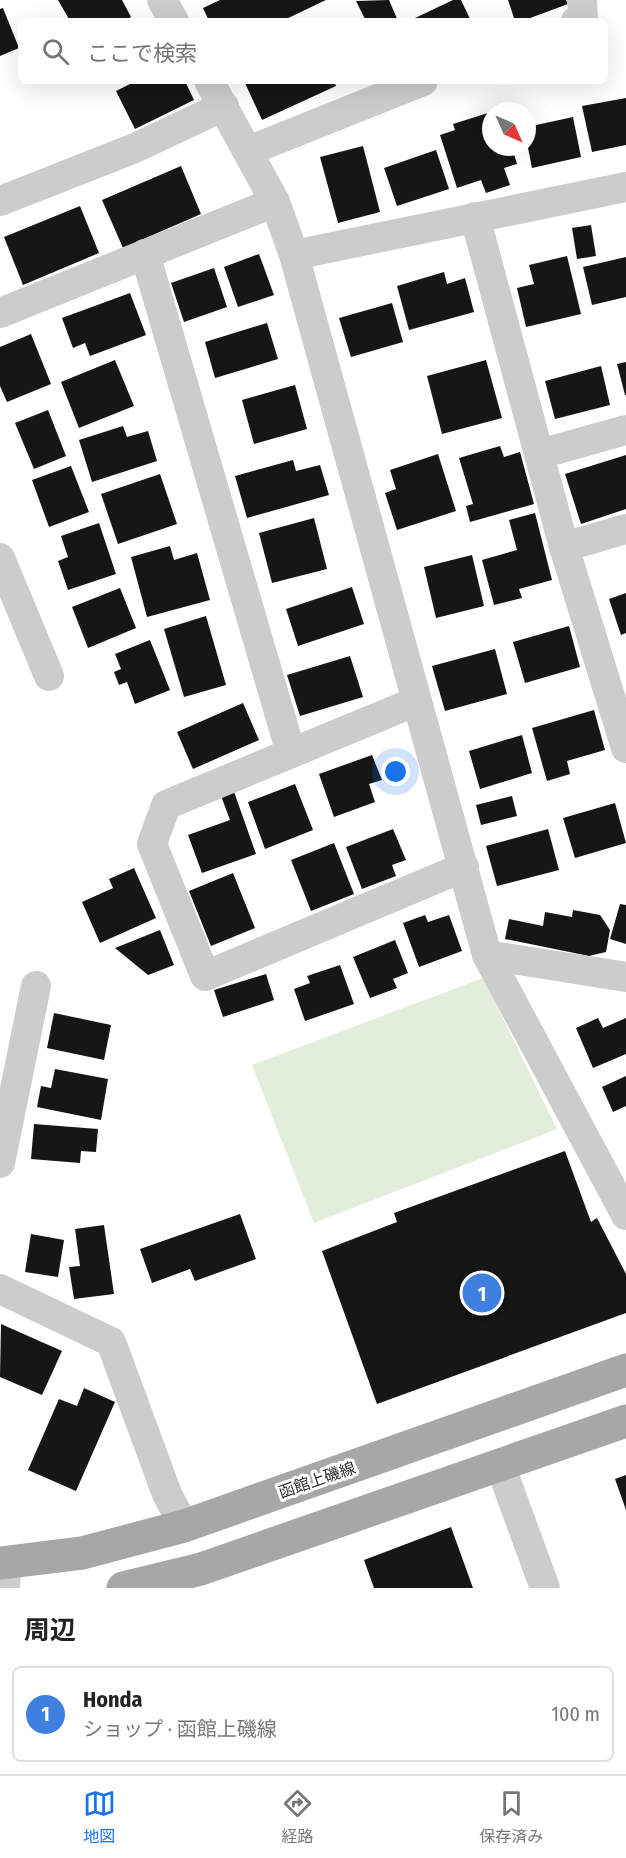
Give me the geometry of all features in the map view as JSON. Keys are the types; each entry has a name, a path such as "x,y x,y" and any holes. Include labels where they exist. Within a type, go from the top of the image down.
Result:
{"main road":[{"name":"函館上磯線","path":"4,1571 184,1526 626,1370"},
{"path":"123,1588 201,1569 626,1421"}],"street":[{"path":"162,0 172,18"},
{"path":"582,0 584,18"},
{"path":"248,151 416,84"},
{"path":"0,201 135,148 217,93 275,201 294,255 487,955 626,1215"},
{"path":"294,255 626,187"},
{"path":"0,313 275,201"},
{"path":"475,217 564,547 626,748"},
{"path":"145,254 291,753"},
{"path":"540,454 626,430"},
{"path":"564,547 626,530"},
{"path":"0,558 49,676"},
{"path":"417,701 166,805 152,844 205,976 464,867"},
{"path":"487,955 626,977"},
{"path":"0,1163 36,986"},
{"path":"0,1289 111,1342 167,1494 184,1526"},
{"path":"500,1465 545,1588"}],"green space":[{"path":"483,978 557,1129 314,1223 252,1065"}],"building":[{"path":"58,0 122,0 131,17 129,18 68,18"},
{"path":"220,0 326,0 288,18 208,18 203,8"},
{"path":"389,0 397,18 364,18 356,1"},
{"path":"453,0 461,0 470,18 415,18"},
{"path":"508,0 566,0 568,4 530,18 514,18"},
{"path":"3,8 18,48 0,56 0,9"},
{"path":"130,84 186,84 194,100 135,129 116,91"},
{"path":"245,84 335,84 336,86 262,120"},
{"path":"626,98 626,145 592,152 582,106"},
{"path":"482,115 482,156 515,156 517,164 504,168 510,185 486,193 481,180 457,188 440,135 455,130 453,124"},
{"path":"573,117 581,157 532,168 530,156 536,156 536,125"},
{"path":"363,146 380,212 338,223 320,157"},
{"path":"436,150 449,189 397,206 384,168"},
{"path":"181,166 201,214 123,248 102,200"},
{"path":"80,206 99,253 23,285 4,237"},
{"path":"591,225 596,256 577,259 572,228"},
{"path":"259,254 274,295 238,307 224,267"},
{"path":"567,256 581,314 526,327 517,288 534,284 529,265"},
{"path":"626,257 626,297 592,305 583,267"},
{"path":"214,268 227,307 184,322 171,283"},
{"path":"444,272 447,284 465,278 474,312 409,330 397,286"},
{"path":"130,293 146,335 90,356 85,343 73,348 62,318"},
{"path":"392,303 403,342 351,357 339,318"},
{"path":"267,323 278,359 215,378 205,342"},
{"path":"31,334 51,384 7,402 0,386 0,347"},
{"path":"115,360 134,406 79,428 61,382"},
{"path":"486,360 502,418 442,434 427,376"},
{"path":"626,362 626,395 625,395 617,364"},
{"path":"601,366 610,405 555,419 545,381"},
{"path":"295,385 307,429 254,444 242,400"},
{"path":"48,410 66,456 34,469 15,423"},
{"path":"123,426 127,437 148,431 157,461 92,482 79,440"},
{"path":"500,446 504,457 520,452 534,504 470,522 466,506 473,504 459,458"},
{"path":"438,454 456,511 397,530 385,493 396,489 390,470"},
{"path":"626,455 626,509 581,524 565,474"},
{"path":"293,460 296,471 320,465 329,495 247,518 235,476"},
{"path":"71,466 89,512 49,527 32,480"},
{"path":"160,474 177,524 118,544 101,494"},
{"path":"535,513 552,580 519,589 522,598 494,605 482,560 517,550 509,520"},
{"path":"314,518 327,569 272,583 259,533"},
{"path":"99,523 116,574 68,590 58,561 68,557 61,536"},
{"path":"170,546 174,560 197,553 210,600 147,617 131,557"},
{"path":"472,555 484,606 436,618 424,567"},
{"path":"352,587 364,624 298,646 286,609"},
{"path":"120,588 136,628 88,648 72,607"},
{"path":"626,593 626,633 621,635 609,599"},
{"path":"206,616 226,685 184,697 164,629"},
{"path":"569,626 580,667 525,683 513,642"},
{"path":"150,640 170,690 135,704 127,682 119,685 114,672 121,669 115,654"},
{"path":"495,649 507,694 445,711 432,666"},
{"path":"350,656 363,697 300,716 287,675"},
{"path":"243,703 259,740 193,769 177,732"},
{"path":"594,710 605,750 567,761 570,774 547,781 532,728"},
{"path":"522,735 532,773 480,789 469,751"},
{"path":"372,755 382,780 369,784 375,802 334,817 319,774"},
{"path":"295,784 313,830 265,849 248,802"},
{"path":"233,789 256,854 202,873 188,835 230,820 220,793"},
{"path":"512,796 517,816 481,825 476,805"},
{"path":"615,803 626,843 575,858 563,818"},
{"path":"393,829 406,860 392,865 396,876 362,889 346,847"},
{"path":"548,829 559,870 497,886 486,846"},
{"path":"334,843 354,894 311,911 291,860"},
{"path":"134,868 156,918 100,943 82,902 113,888 109,879"},
{"path":"233,873 255,928 211,946 189,891"},
{"path":"620,904 626,905 626,944 610,939"},
{"path":"573,910 600,915 610,930 606,952 589,956 505,939 509,919 543,926 545,912 572,917"},
{"path":"425,915 428,922 449,915 462,951 419,967 403,923"},
{"path":"160,930 174,965 148,975 115,948"},
{"path":"395,940 408,973 393,979 397,988 370,998 353,957"},
{"path":"340,965 354,1004 305,1021 294,989 310,983 307,976"},
{"path":"266,974 274,1000 223,1017 214,990"},
{"path":"54,1013 111,1025 104,1060 47,1048"},
{"path":"598,1018 603,1028 626,1018 626,1054 593,1068 576,1028"},
{"path":"55,1069 108,1079 101,1120 37,1107 41,1086 51,1088"},
{"path":"626,1076 626,1106 613,1112 602,1087"},
{"path":"34,1124 98,1129 96,1152 81,1151 80,1163 31,1159"},
{"path":"565,1151 591,1222 597,1218 626,1274 626,1313 377,1404 322,1251 397,1222 394,1213"},
{"path":"240,1214 256,1259 195,1281 190,1269 152,1283 140,1249"},
{"path":"104,1225 114,1294 74,1299 69,1267 80,1266 75,1229"},
{"path":"31,1234 64,1240 58,1277 25,1272"},
{"path":"1,1324 62,1351 42,1395 0,1377"},
{"path":"84,1388 115,1402 76,1491 28,1470 59,1399 77,1406"},
{"path":"626,1475 626,1510 615,1479"},
{"path":"451,1527 473,1588 374,1588 364,1560"}],"place":[{"name":"Honda","path":"482,1293"}]}
